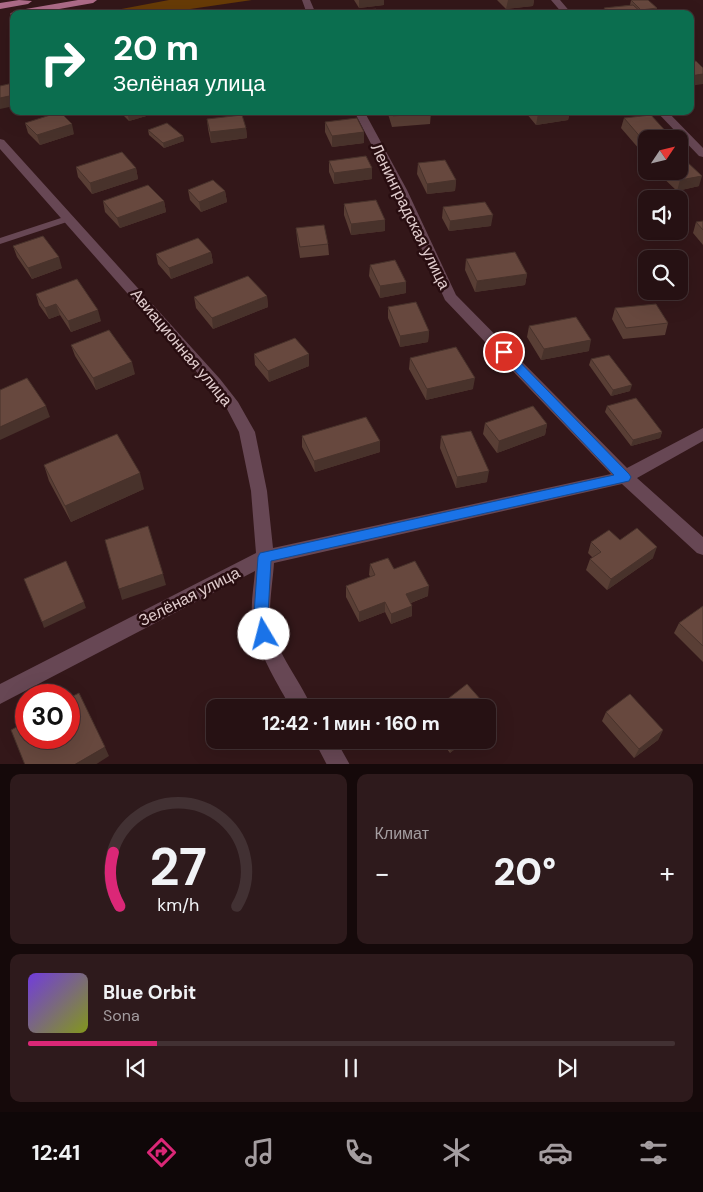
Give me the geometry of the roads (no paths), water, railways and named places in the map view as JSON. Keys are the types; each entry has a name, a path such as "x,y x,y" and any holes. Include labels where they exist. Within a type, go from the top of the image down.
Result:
{"main road":[{"path":"0,6 35,0"},
{"path":"35,10 93,0"}],"street":[{"path":"555,0 564,10"},
{"name":"Ленинградская улица","path":"361,115 401,190 450,297 625,477 703,548"},
{"path":"665,115 703,154"},
{"name":"Авиационная улица","path":"0,142 70,218 215,383 233,406 247,432 255,462 265,557 261,614 264,634 297,699"},
{"name":"Зелёная улица","path":"0,694 265,557 625,477 703,434"},
{"path":"330,749 340,764"}],"lane":[{"path":"0,241 70,218"}]}
